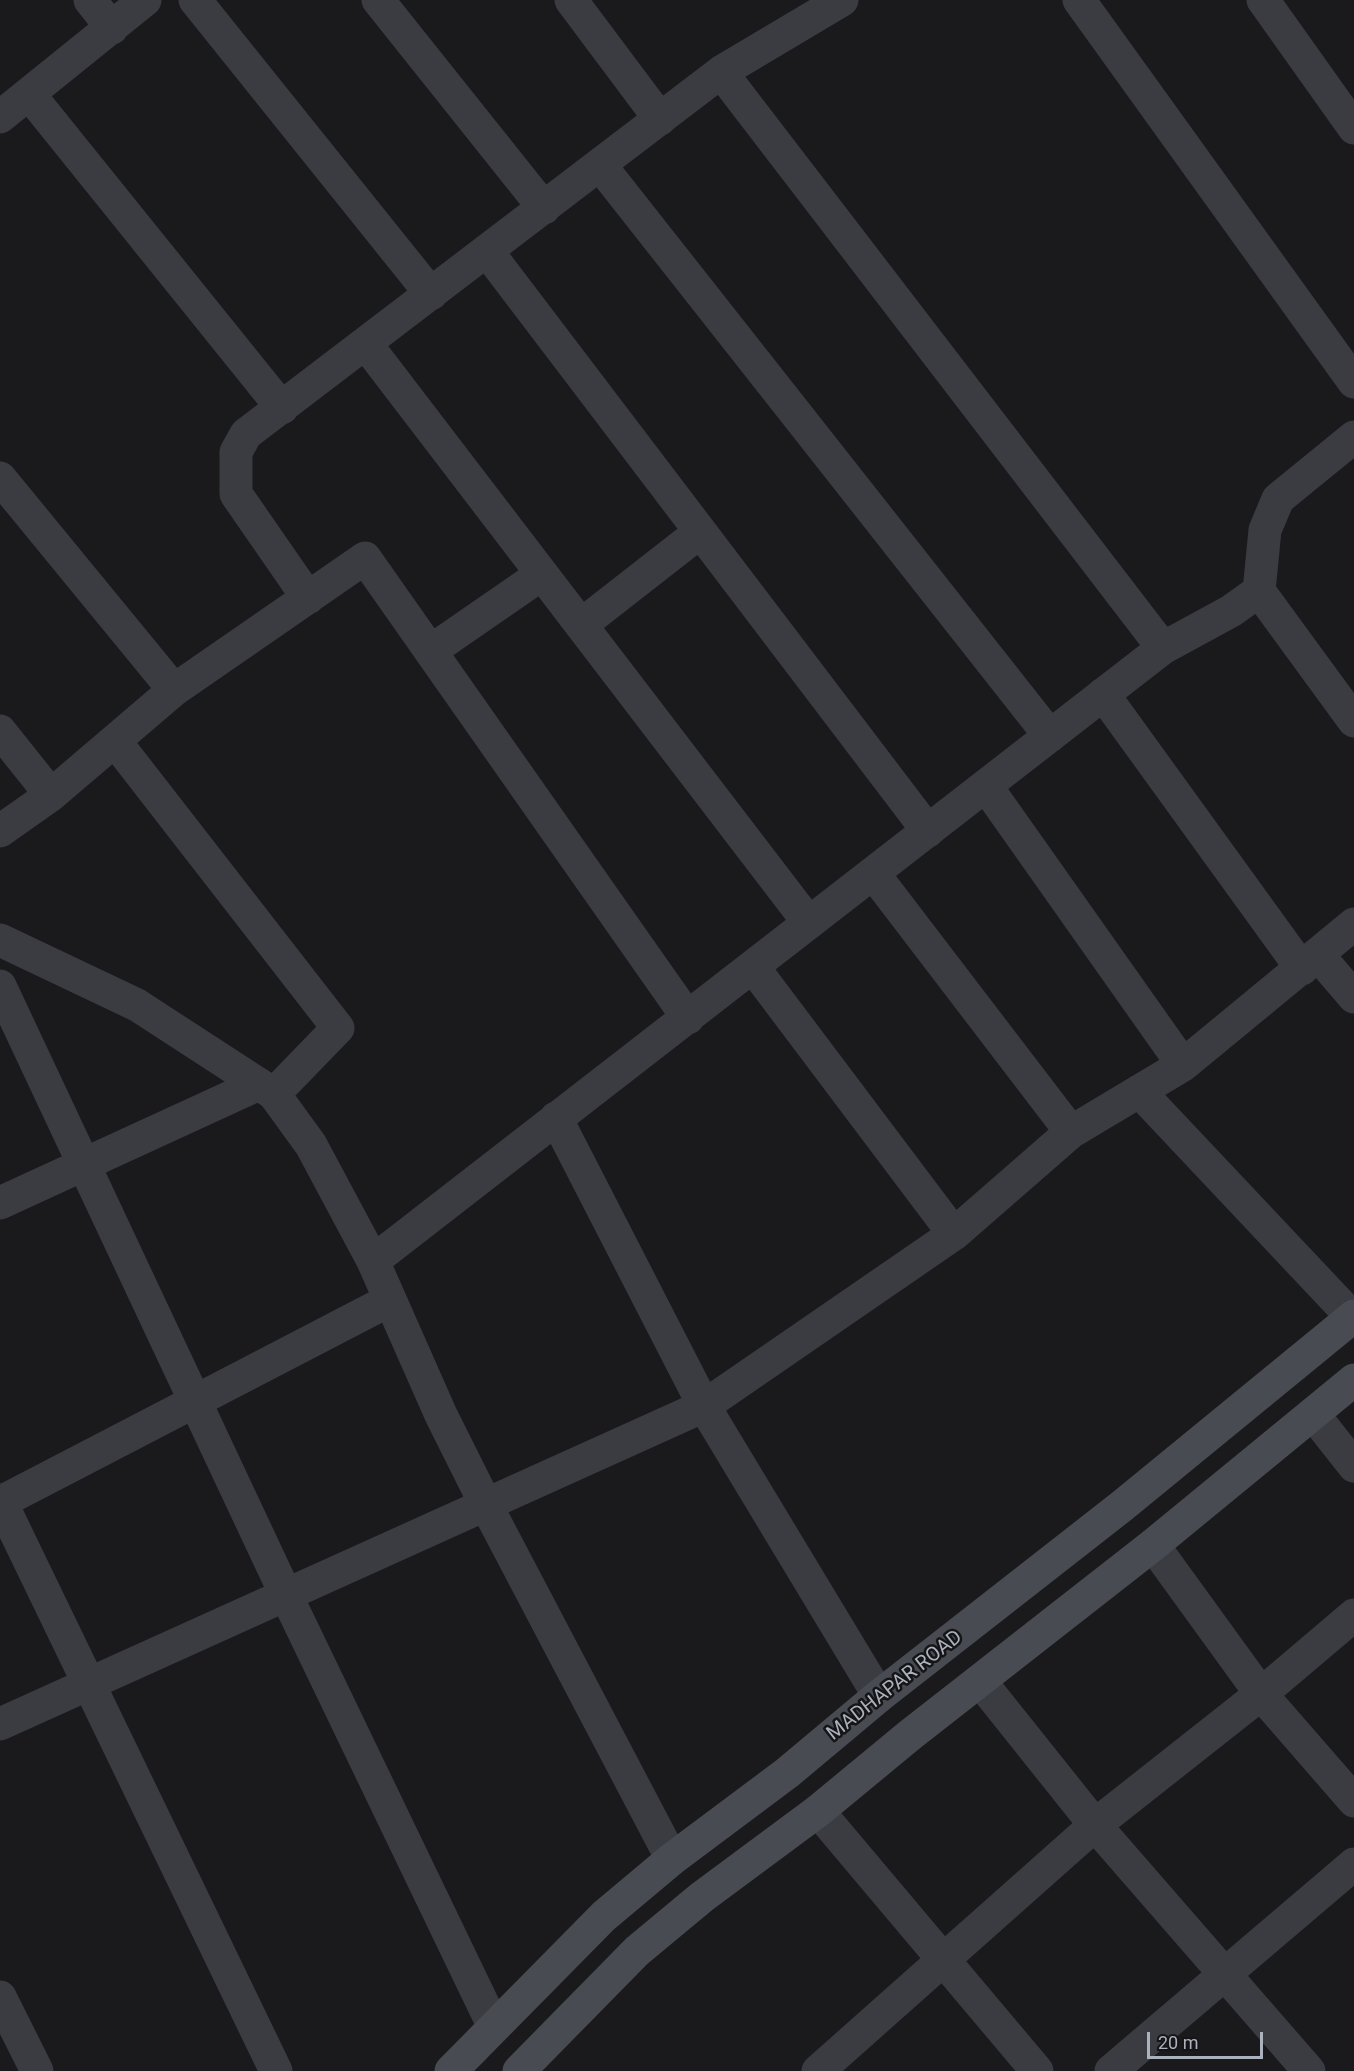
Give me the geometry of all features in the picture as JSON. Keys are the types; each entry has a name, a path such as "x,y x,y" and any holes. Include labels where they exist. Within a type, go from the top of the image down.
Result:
{"main road":[{"name":"MADHAPAR ROAD","path":"451,2071 604,1916 672,1859 787,1773 879,1696 1122,1506 1353,1317"},
{"path":"519,2071 637,1952 702,1897 818,1811 910,1735 1153,1545 1354,1380"}],"street":[{"path":"90,0 112,28"},
{"path":"0,117 145,0"},
{"path":"195,0 431,294"},
{"path":"378,0 544,207"},
{"path":"571,0 660,119"},
{"path":"308,598 236,494 236,452 246,434 721,72 842,0"},
{"path":"1079,0 1354,382"},
{"path":"1263,0 1354,128"},
{"path":"721,72 1163,648"},
{"path":"29,94 282,408"},
{"path":"600,165 1050,736"},
{"path":"487,251 928,831"},
{"path":"366,344 808,923"},
{"path":"1354,437 1278,499 1265,530 1259,591 1354,722"},
{"path":"0,478 174,690"},
{"path":"581,625 700,532"},
{"path":"0,831 51,795 174,690 365,558 432,650 688,1018"},
{"path":"432,650 542,574"},
{"path":"373,1261 1163,648 1231,611 1259,591"},
{"path":"1103,694 1310,962 1354,997"},
{"path":"0,731 51,795"},
{"path":"0,1203 84,1165 267,1089 338,1028 115,741"},
{"path":"986,786 1184,1065"},
{"path":"873,873 1071,1132"},
{"path":"0,1724 704,1406 954,1234 1071,1132 1184,1065 1354,924"},
{"path":"0,940 137,1005 267,1089 311,1144 373,1261 441,1415 486,1505 672,1859"},
{"path":"753,967 954,1234"},
{"path":"0,986 286,1595 494,2027"},
{"path":"1139,1091 1353,1317"},
{"path":"556,1118 704,1406 879,1696"},
{"path":"276,2071 0,1501 390,1300"},
{"path":"1313,1414 1354,1466"},
{"path":"1153,1545 1261,1694 1354,1801"},
{"path":"818,2071 1095,1825 1261,1694 1354,1616"},
{"path":"980,1681 1095,1825 1309,2071"},
{"path":"818,1811 1037,2071"},
{"path":"1111,2071 1354,1864"},
{"path":"2,2006 37,2071"}]}
